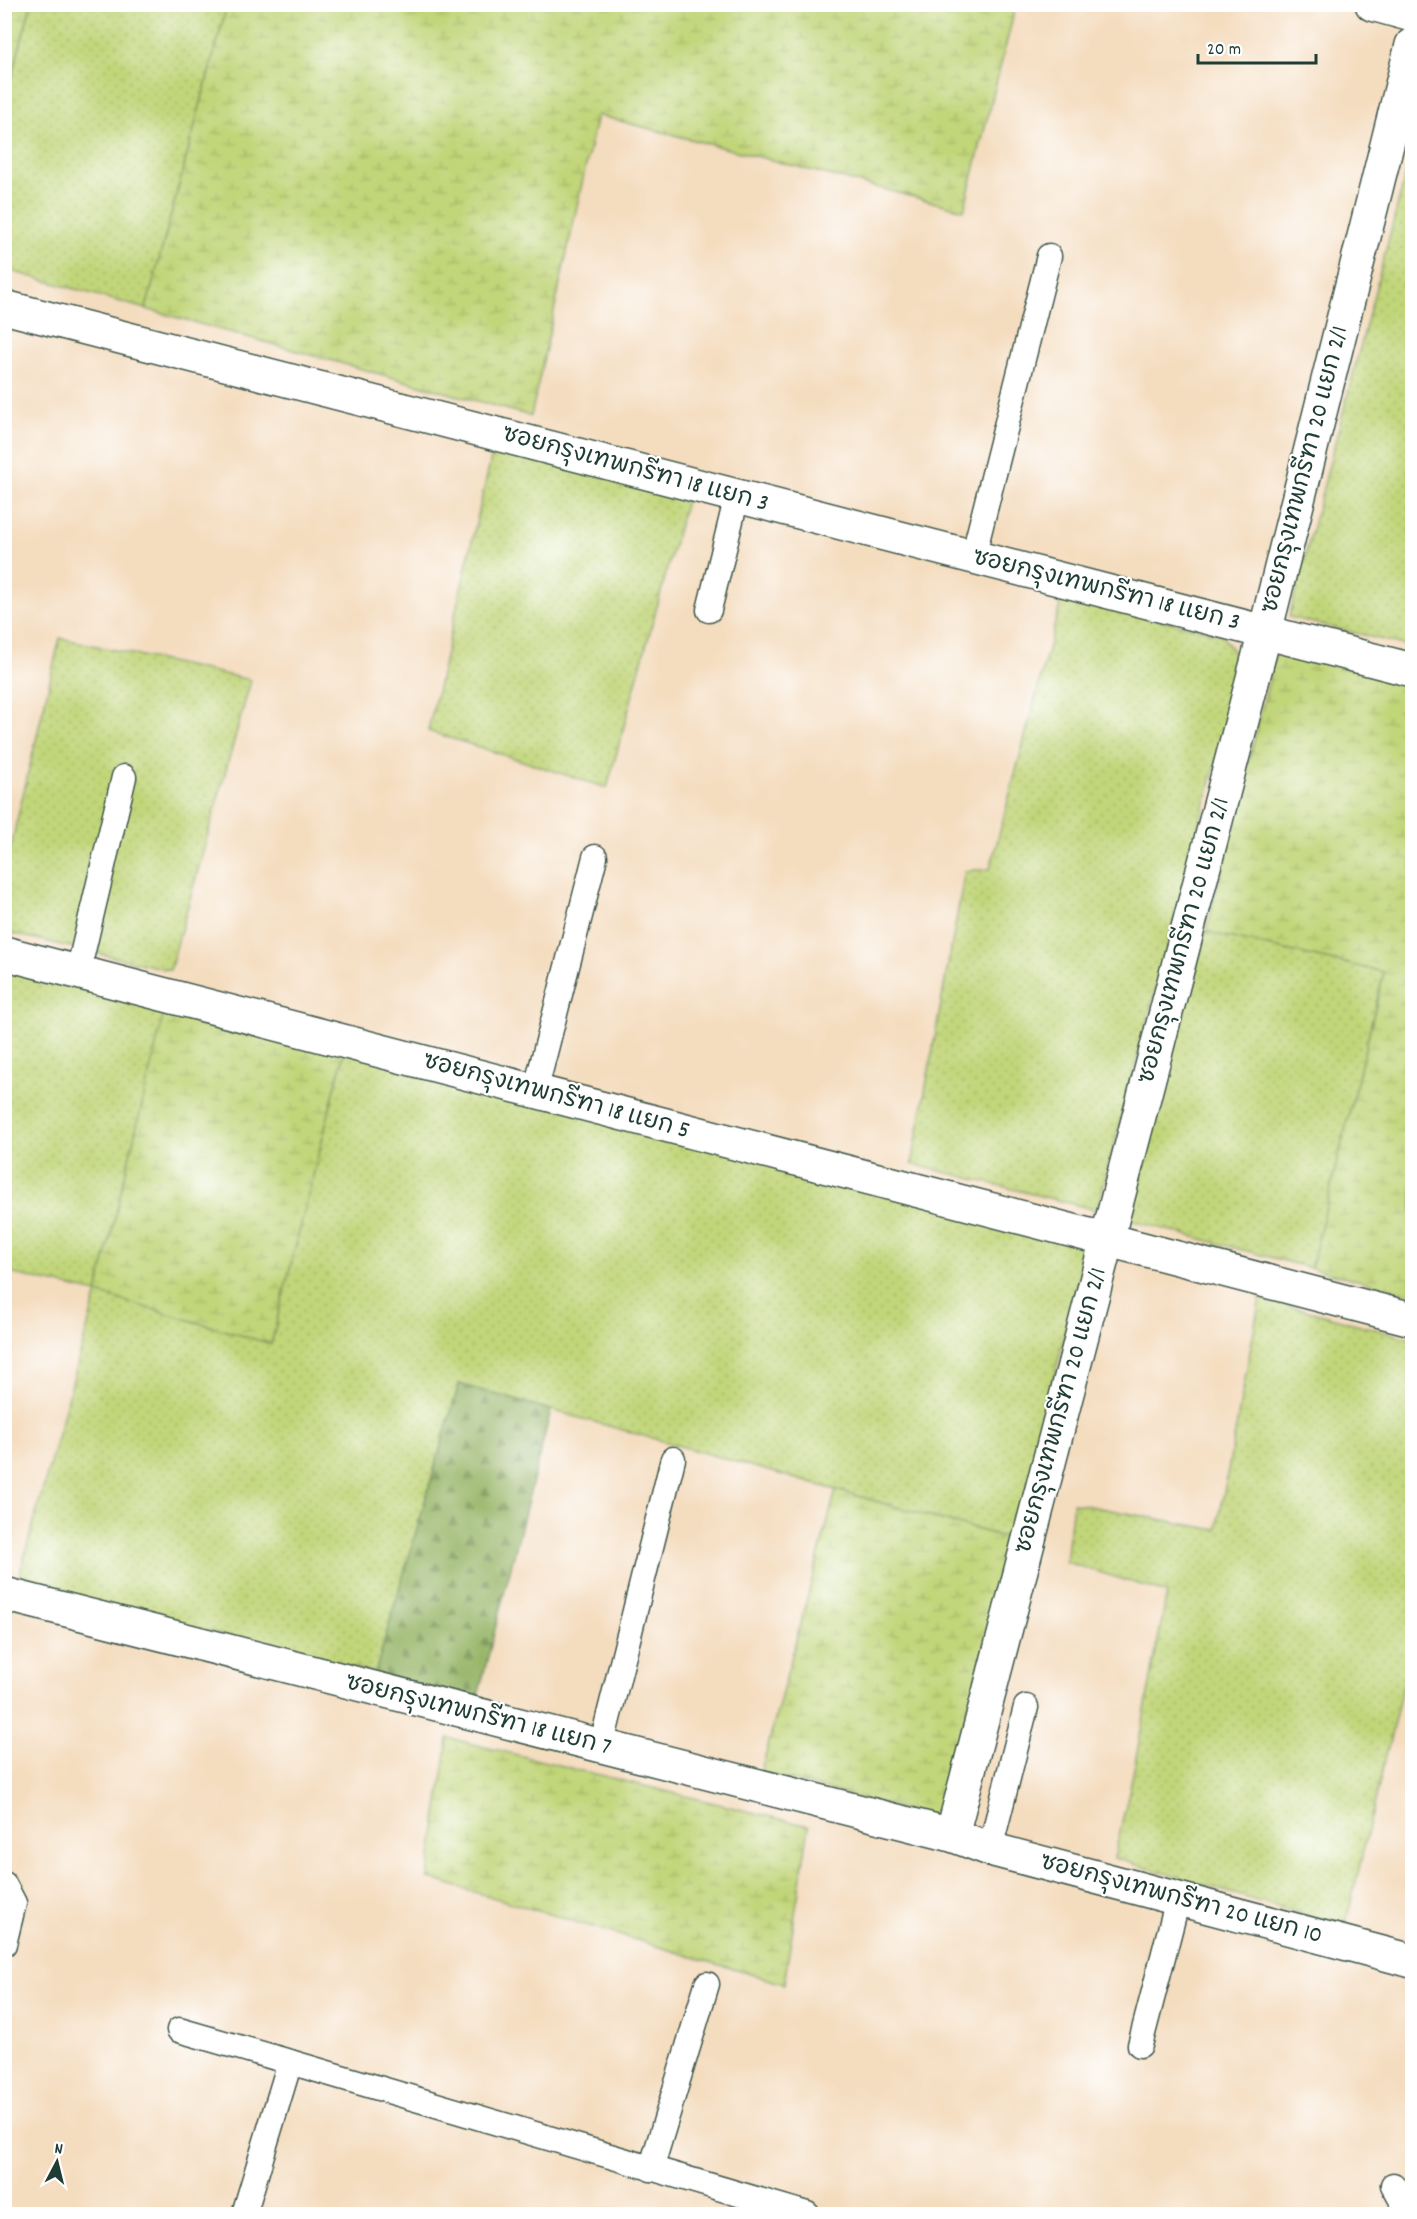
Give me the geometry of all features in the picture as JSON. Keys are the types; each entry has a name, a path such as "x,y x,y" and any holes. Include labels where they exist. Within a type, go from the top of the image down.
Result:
{"street":[{"path":"1372,4 1413,15"},
{"name":"ซอยกรุงเทพกรีฑา 20 แยก 2/1","path":"951,1835 1265,632 1413,45"},
{"name":"ซอยกรุงเทพกรีฑา 18 แยก 3","path":"4,307 1413,670"},
{"name":"ซอยกรุงเทพกรีฑา 18 แยก 5","path":"4,953 1413,1318"},
{"name":"ซอยกรุงเทพกรีฑา 18 แยก 7","path":"4,1594 601,1748 951,1835"},
{"name":"ซอยกรุงเทพกรีฑา 20 แยก 10","path":"951,1835 990,1849 1413,1961"}],"lane":[{"path":"974,557 1049,256"},
{"path":"709,610 737,496"},
{"path":"78,972 124,777"},
{"path":"535,1092 595,856"},
{"path":"601,1748 673,1459"},
{"path":"990,1849 1026,1707"},
{"path":"4,1884 14,1903 4,1944"},
{"path":"1140,2045 1178,1899"},
{"path":"651,2169 707,1983"},
{"path":"179,2030 807,2214"},
{"path":"244,2214 290,2062"},
{"path":"1393,2185 1409,2214"}],"green space":[{"path":"227,4 1016,5 964,210 597,115 531,416 146,309"},
{"path":"4,5 31,5 5,101"},
{"path":"31,5 227,5 146,309 4,269 5,101"},
{"path":"1412,151 1412,647 1289,617"},
{"path":"493,450 687,497 607,788 428,731"},
{"path":"1062,597 1221,634 1242,664 1097,1210 912,1164 965,871 990,869"},
{"path":"60,638 251,680 170,970 5,932 5,871"},
{"path":"1277,648 1412,682 1412,1294 1311,1268 1384,972 1206,932"},
{"path":"1206,932 1384,972 1311,1268 1126,1219"},
{"path":"5,968 165,1008 271,1343 344,1052 1087,1244 1014,1540 459,1384 375,1673 17,1583 97,1293 5,1272"},
{"path":"165,1008 344,1052 271,1344 97,1293"},
{"path":"1260,1298 1412,1339 1412,1647 1345,1927 1114,1858 1133,1774 1167,1593 1066,1562 1073,1503 1217,1530"},
{"path":"459,1384 551,1410 477,1700 375,1673"},
{"path":"836,1490 1014,1540 938,1819 761,1772"},
{"path":"448,1738 809,1826 784,1984 428,1878"}]}
